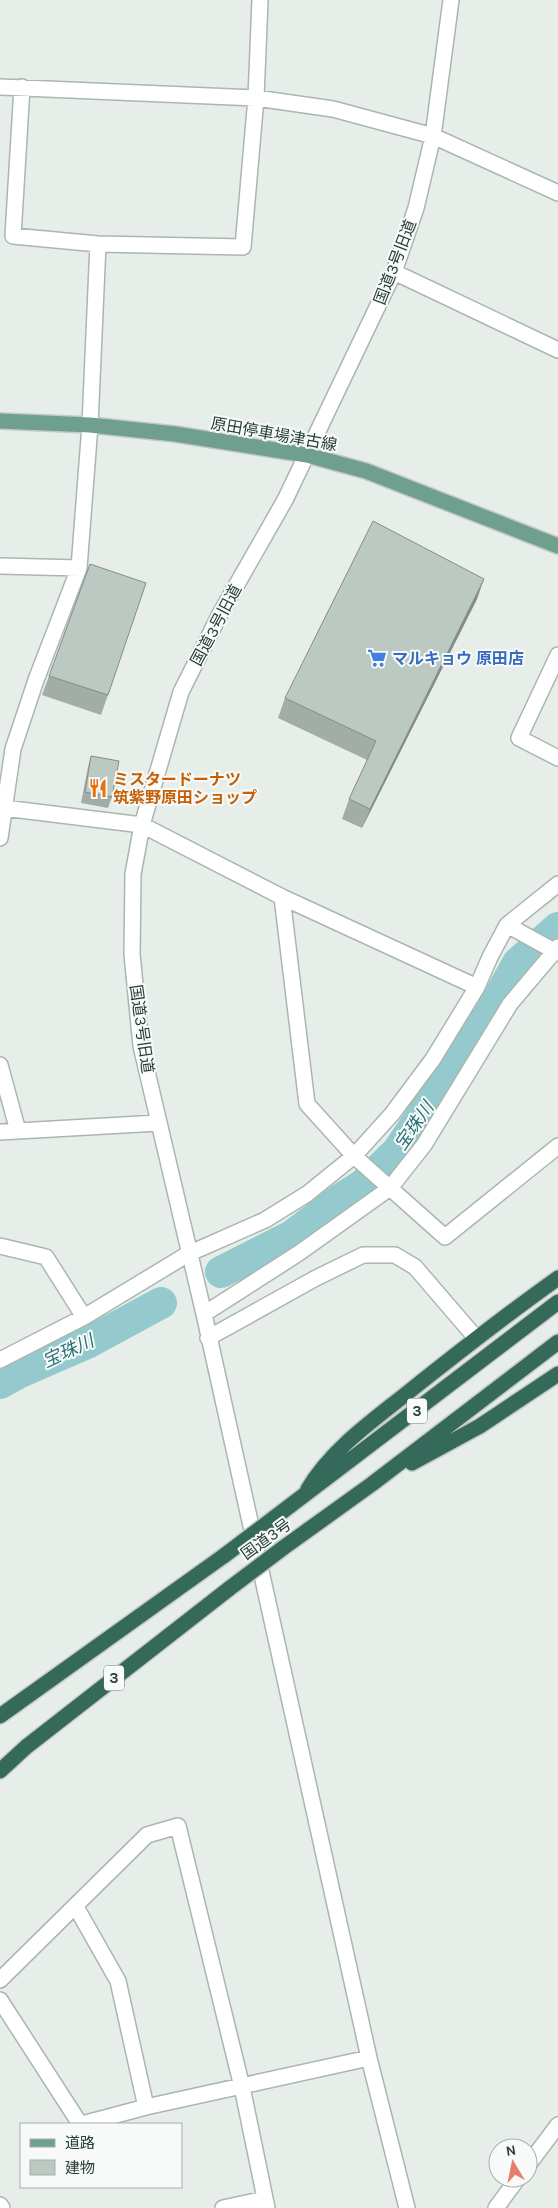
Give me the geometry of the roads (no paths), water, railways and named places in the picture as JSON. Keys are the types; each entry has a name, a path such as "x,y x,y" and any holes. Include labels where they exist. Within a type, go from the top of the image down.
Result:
{"highway":[{"path":"303,1497 321,1467 380,1415 476,1338 558,1278"},
{"name":"国道3号","path":"0,1716 226,1555 558,1302"},
{"name":"国道3号","path":"0,1772 26,1747 230,1588 372,1484 558,1342"},
{"path":"372,1484 480,1426 558,1374"}],"main road":[{"name":"原田停車場津古線","path":"0,421 90,425 175,434 307,455 366,471 558,546"},
{"path":"0,1762 26,1747"}],"street":[{"path":"22,87 14,236 98,244 243,247 256,98 260,0"},
{"name":"国道3号旧道","path":"407,2208 369,2058 204,1314 188,1254 141,1046 132,954 133,874 142,825 181,692 220,614 285,500 394,272 416,208 433,136 451,0"},
{"path":"0,87 256,98 333,110 433,136 558,192"},
{"path":"0,838 13,749 36,680 79,568 90,425 98,244"},
{"path":"394,272 558,350"},
{"path":"0,566 79,568"},
{"path":"558,655 519,738 558,758"},
{"path":"4,808 142,825 282,897 477,987"},
{"path":"0,1360 84,1317 188,1254 264,1220 307,1194 354,1156 392,1114 433,1059 477,987 507,925 558,884"},
{"path":"282,897 307,1104 354,1156 444,1236 558,1146"},
{"path":"204,1314 299,1253 390,1188 424,1145 510,1004 557,951 507,925"},
{"path":"0,1065 18,1131"},
{"path":"0,1132 158,1122"},
{"path":"0,1246 46,1257 84,1317"},
{"path":"208,1338 316,1278 363,1255 396,1254 415,1267 476,1338"},
{"path":"0,1980 147,1835 178,1826 242,2087 266,2204 223,2208"},
{"path":"76,1907 118,1981 146,2107"},
{"path":"0,2000 80,2123"},
{"path":"85,2123 146,2107 369,2058"},
{"path":"538,2152 558,2125"},
{"path":"496,2208 511,2188"}],"waterway":[{"name":"宝珠川","path":"221,1272 292,1236 363,1185 398,1151 491,1012 518,963 558,928"},
{"name":"宝珠川","path":"0,1383 20,1372 89,1342 161,1303"}],"place":[{"name":"マルキョウ 原田店","path":"377,658"},
{"name":"ミスタードーナツ 筑紫野原田ショップ","path":"98,788"}]}
